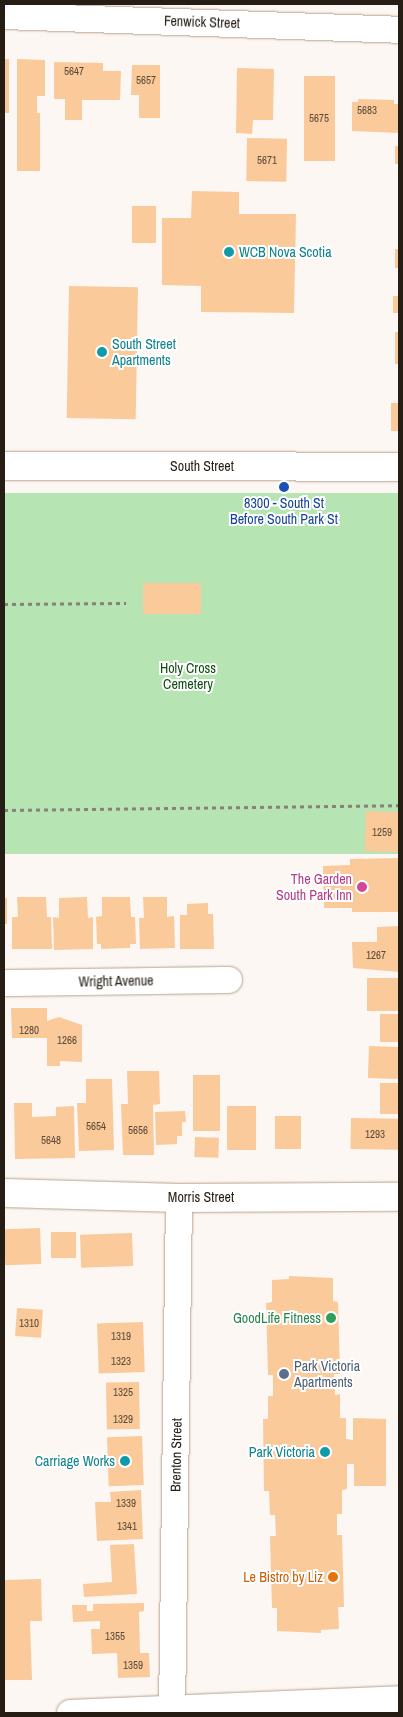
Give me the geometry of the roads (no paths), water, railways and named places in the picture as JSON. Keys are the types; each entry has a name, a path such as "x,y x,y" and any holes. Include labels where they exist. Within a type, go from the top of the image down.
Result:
{"street":[{"name":"Fenwick Street","path":"4,16 53,10 399,30"},
{"name":"South Street","path":"4,466 399,467"},
{"name":"Wright Avenue","path":"4,983 229,980"},
{"name":"Morris Street","path":"4,1194 179,1198 399,1197"},
{"name":"Brenton Street","path":"172,1711 179,1198"},
{"path":"70,1713 172,1711 399,1699"}],"place":[{"name":"WCB Nova Scotia","path":"229,252"},
{"name":"South Street Apartments","path":"102,352"},
{"name":"8300 - South St Before South Park St","path":"284,487"},
{"name":"The Garden South Park Inn","path":"362,887"},
{"name":"GoodLife Fitness","path":"331,1318"},
{"name":"Park Victoria Apartments","path":"284,1374"},
{"name":"Park Victoria","path":"325,1452"},
{"name":"Carriage Works","path":"125,1461"},
{"name":"Le Bistro by Liz","path":"333,1577"}],"park label":[{"name":"Holy Cross Cemetery","path":"188,676"}]}
